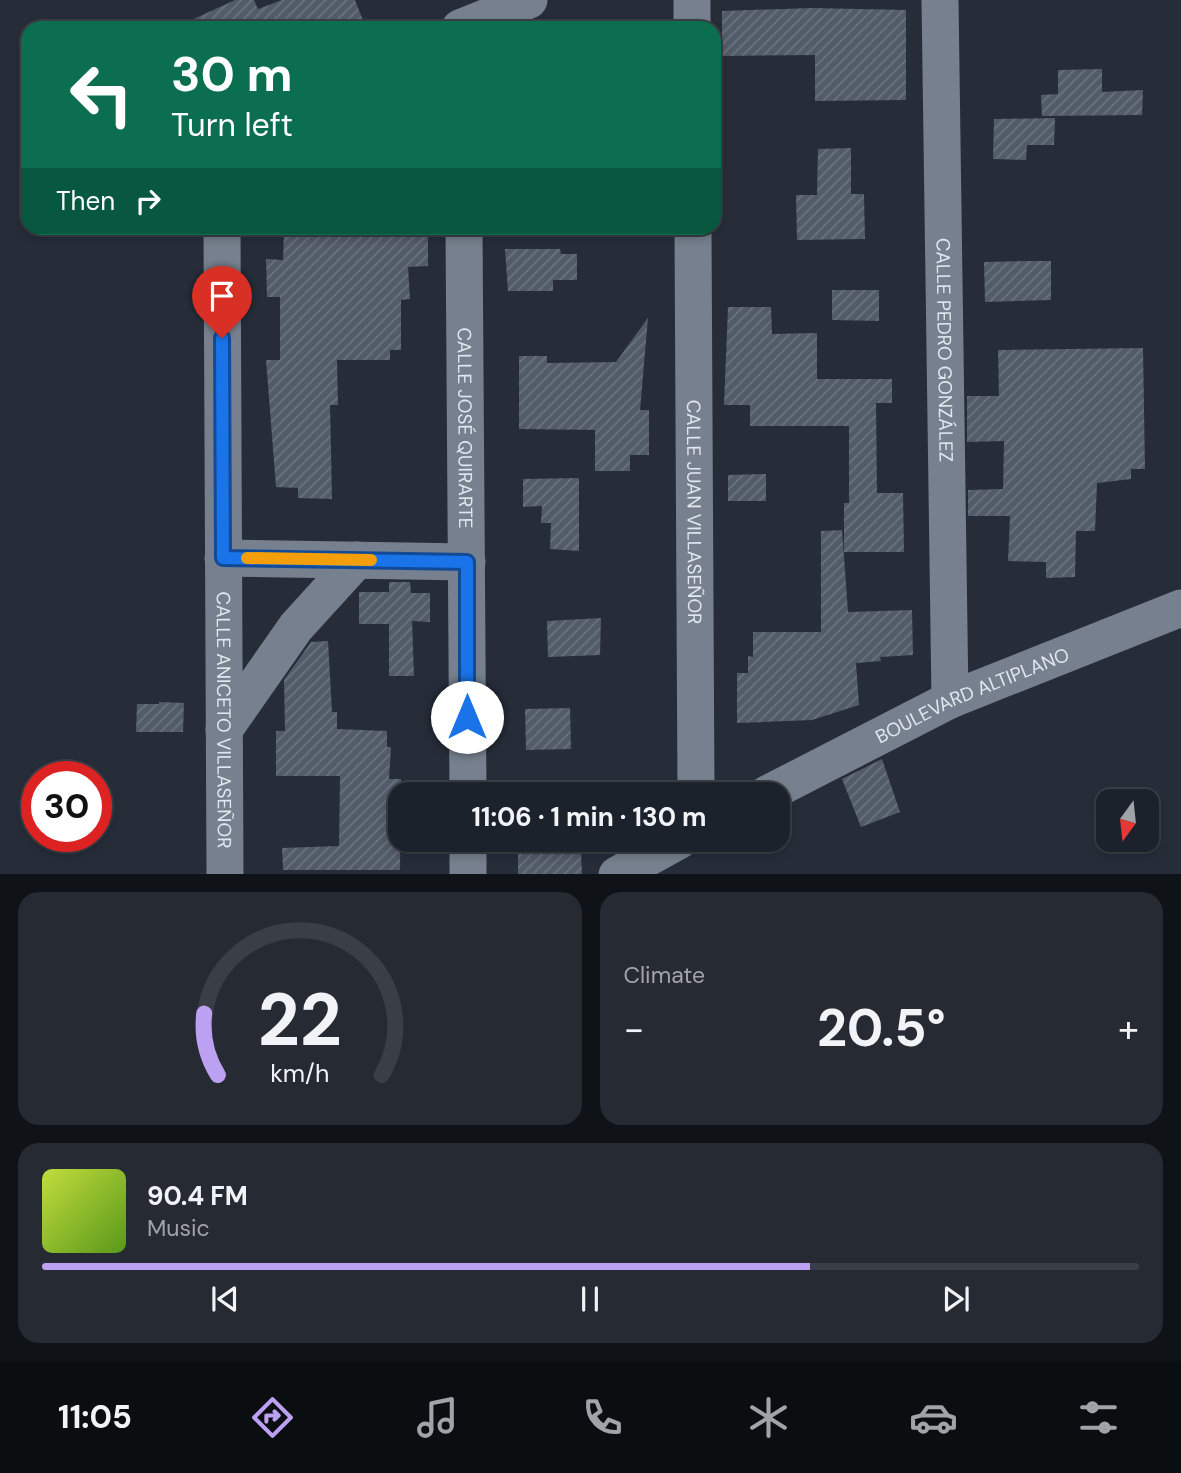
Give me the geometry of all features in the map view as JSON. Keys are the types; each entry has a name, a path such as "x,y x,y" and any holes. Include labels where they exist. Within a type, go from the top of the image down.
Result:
{"street":[{"path":"479,21 529,0"},
{"path":"692,0 692,21"},
{"name":"CALLE PEDRO GONZÁLEZ","path":"940,0 950,700"},
{"name":"CALLE ANICETO VILLASEÑOR","path":"222,235 225,874"},
{"name":"CALLE JOSÉ QUIRARTE","path":"464,235 468,782"},
{"name":"CALLE JUAN VILLASEÑOR","path":"693,235 696,782"},
{"path":"223,558 467,562"},
{"path":"224,730 296,627 357,560"},
{"name":"BOULEVARD ALTIPLANO","path":"790,783 950,700 1181,608"},
{"path":"468,852 468,874"},
{"path":"617,874 658,852"}],"building":[{"path":"235,0 254,0 258,9 282,0 355,0 363,21 189,21"},
{"path":"812,8 906,10 906,100 815,101 815,55 722,56 722,11"},
{"path":"1102,69 1102,92 1143,90 1142,115 1042,116 1041,95 1058,94 1058,70"},
{"path":"1055,118 1054,145 1027,145 1026,160 993,159 994,119"},
{"path":"851,148 851,194 864,194 865,239 797,240 796,195 817,195 818,149"},
{"path":"284,235 428,235 428,266 408,267 410,299 401,300 401,350 390,350 390,360 337,360 338,405 330,405 332,499 298,498 298,488 276,487 266,360 280,360 280,297 267,297 266,259 283,260"},
{"path":"505,249 560,249 561,254 577,254 577,280 553,280 553,291 508,291"},
{"path":"1051,261 1051,300 985,302 984,262"},
{"path":"832,290 879,290 879,321 832,320"},
{"path":"728,307 771,307 772,334 817,333 817,379 892,379 892,403 876,403 877,493 903,493 904,552 844,552 844,503 849,503 849,426 750,426 750,405 724,405"},
{"path":"648,318 640,410 649,410 649,455 630,455 630,471 595,471 595,430 519,429 519,356 547,356 547,363 616,362"},
{"path":"1143,348 1145,469 1131,469 1131,479 1097,483 1095,531 1076,531 1075,577 1046,578 1046,562 1008,561 1010,516 968,516 968,490 1003,489 1004,441 967,442 967,396 999,396 998,350"},
{"path":"766,474 766,501 728,501 728,475"},
{"path":"579,478 579,551 550,549 551,523 541,523 542,506 523,507 523,479"},
{"path":"842,530 848,612 912,610 913,655 880,657 881,661 856,663 859,705 812,720 737,723 737,673 748,673 748,656 753,657 753,632 821,632 821,531"},
{"path":"389,582 410,582 411,593 430,593 430,622 412,621 414,676 389,676 389,624 359,624 359,592 389,592"},
{"path":"601,618 600,655 548,657 547,621"},
{"path":"328,641 332,712 337,712 337,729 387,731 387,747 391,747 389,779 401,779 401,782 388,782 388,852 400,852 400,870 283,870 282,848 339,846 340,776 276,776 276,731 285,731 284,680 311,642"},
{"path":"184,703 183,732 136,732 137,704"},
{"path":"570,708 571,749 526,750 525,709"},
{"path":"882,759 900,812 861,827 842,779"},
{"path":"518,852 581,852 582,874 518,874"}],"slow traffic":[{"path":"247,558 371,560"}],"route":[{"path":"222,338 223,558 467,562 467,717"}]}
